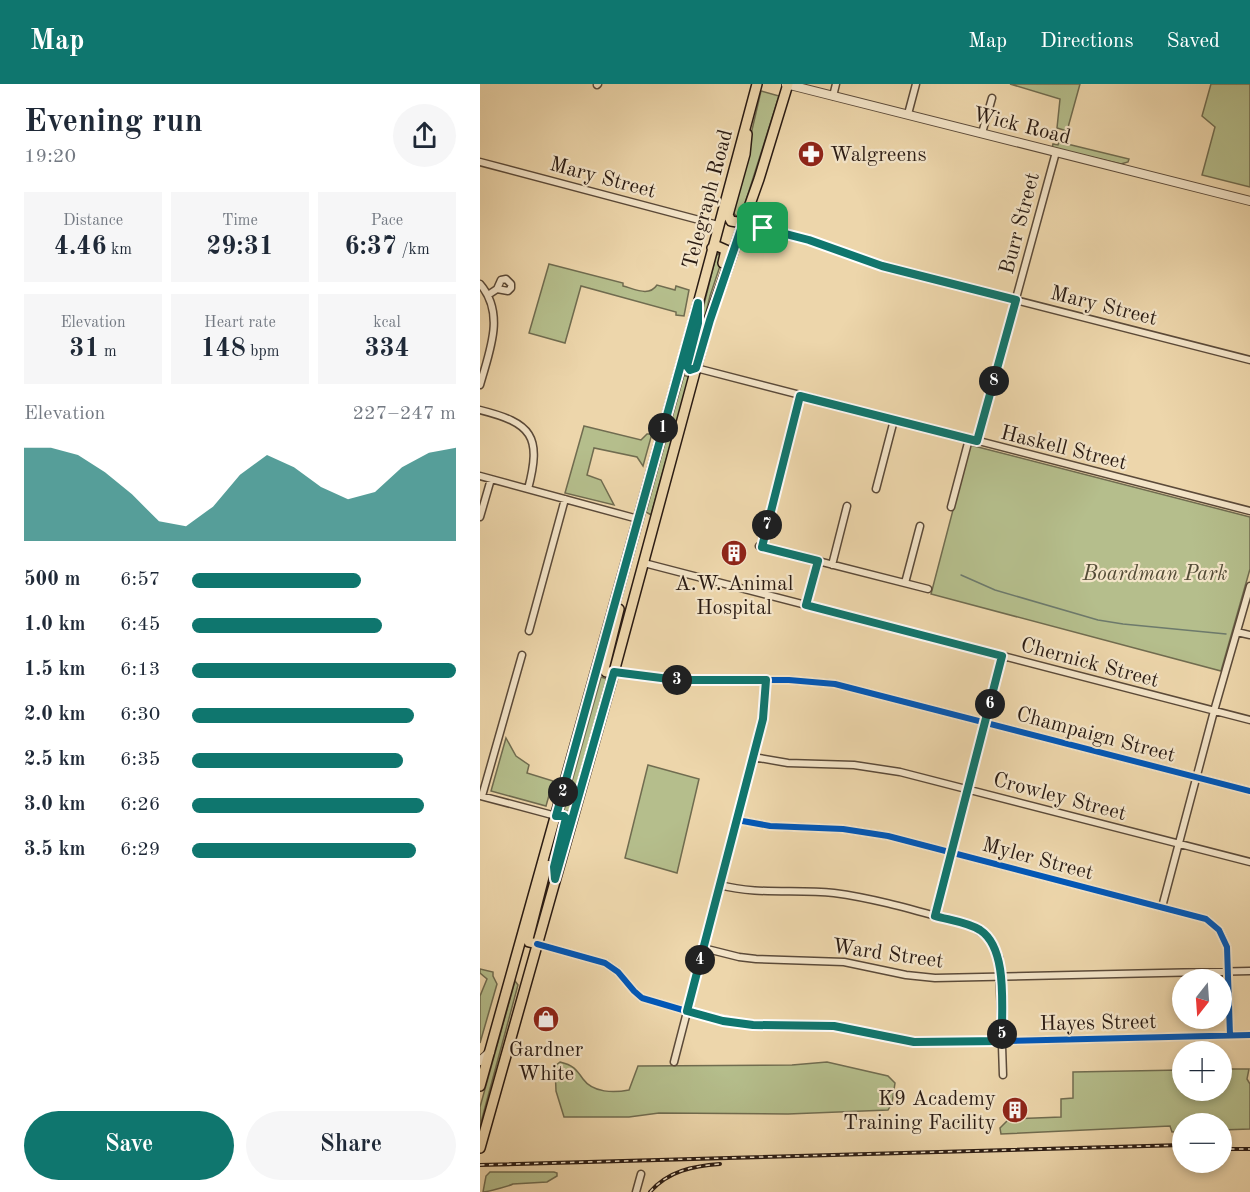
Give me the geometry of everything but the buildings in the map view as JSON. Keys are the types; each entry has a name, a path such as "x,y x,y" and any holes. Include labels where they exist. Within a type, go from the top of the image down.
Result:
{"main road":[{"name":"Telegraph Road","path":"480,1086 757,84"},
{"name":"Telegraph Road","path":"480,1148 614,672 696,368 710,320 768,152 787,84"},
{"path":"743,223 731,220 728,215 745,154 747,118"},
{"path":"710,320 711,297 726,252 720,246 712,248"},
{"path":"696,368 690,370 687,366 698,323 698,303"},
{"path":"636,591 635,570 648,521 638,519"},
{"path":"614,672 606,672 604,669 620,608 618,592"},
{"path":"555,879 554,867 566,818 556,816"},
{"path":"537,944 529,942 528,939 544,882 547,848"},
{"path":"512,972 521,974 527,980"}],"street":[{"name":"Wick Road","path":"787,84 1250,201"},
{"path":"833,96 836,84"},
{"path":"908,114 916,84"},
{"path":"982,133 992,98"},
{"name":"Burr Street","path":"977,441 1056,152"},
{"name":"Mary Street","path":"480,162 718,225"},
{"name":"Mary Street","path":"743,223 809,240 882,266 1250,360"},
{"path":"480,284 488,295 494,312 494,331 480,385"},
{"path":"488,295 497,289"},
{"name":"Haskell Street","path":"696,368 1250,511"},
{"path":"800,396 760,547 928,590"},
{"path":"480,410 511,419 528,434 535,456 528,489"},
{"path":"876,489 894,420"},
{"path":"951,507 969,439"},
{"path":"480,476 638,519"},
{"path":"480,517 490,479"},
{"path":"530,631 566,499"},
{"path":"832,565 848,506"},
{"path":"905,584 920,526"},
{"path":"806,605 818,561"},
{"name":"Chernick Street","path":"644,563 1250,720"},
{"path":"1162,907 1250,586"},
{"path":"1237,632 1250,635"},
{"path":"522,655 481,796 556,816"},
{"path":"935,916 1002,656"},
{"name":"Champaign Street","path":"614,672 677,680 804,680 835,684 1250,791"},
{"path":"674,1062 765,709 766,680"},
{"name":"Crowley Street","path":"753,757 788,763 879,768 1250,862"},
{"name":"Myler Street","path":"737,820 770,826 863,832 951,852 1202,918 1222,934 1227,946 1229,969"},
{"path":"720,885 755,891 807,891 846,895 972,926 986,934 998,953 1003,1075"},
{"name":"Hayes Street","path":"537,944 605,963 618,972 633,991 642,998 723,1021 753,1025 841,1027 914,1042 1250,1035"},
{"name":"Ward Street","path":"704,948 756,959 844,962 921,978 1172,972"},
{"name":"Ward Street","path":"1232,971 1250,971"},
{"name":"Myler Street","path":"1230,1029 1230,1035"},
{"path":"480,1061 490,1052"},
{"path":"636,1192 640,1174"}],"green space":[{"path":"1010,84 1080,84 1067,131 1057,128 1060,99"},
{"path":"1211,84 1250,84 1250,187 1202,175 1215,127 1202,116"},
{"path":"761,91 779,96 742,213 736,216 733,212"},
{"path":"1059,142 1129,159 1128,162 1121,164 1052,148 1053,144 1058,145"},
{"path":"719,253 722,260 710,296 693,365 690,361 716,256"},
{"path":"549,264 623,283 623,286 642,291 650,291 657,285 675,290 676,286 689,290 684,316 581,286 565,343 529,333"},
{"path":"683,375 689,377 651,515 646,512"},
{"path":"584,426 641,440 647,434 651,434 650,430 653,430 643,466 637,457 594,448 587,475 601,480 614,505 565,493"},
{"name":"Boardman Park","path":"970,445 1250,517 1250,569 1221,671 931,594"},
{"path":"601,677 607,679 569,812 564,810"},
{"path":"506,738 516,756 529,765 527,773 553,781 546,806 491,791"},
{"path":"648,765 699,779 677,873 625,858"},
{"path":"480,969 493,972 497,984 480,1043 480,996 487,979 480,973"},
{"path":"515,981 518,985 480,1126 480,1107"},
{"path":"560,1062 574,1068 592,1087 610,1092 629,1090 638,1066 792,1065 827,1062 888,1076 895,1083 892,1103 888,1110 788,1114 659,1113 629,1117 564,1117 556,1091 555,1066"},
{"path":"1232,1069 1249,1069 1247,1079 1250,1084 1250,1129 1232,1130 1232,1113 1172,1113 1172,1132 1170,1126 1001,1134 1000,1128 1009,1119 1061,1117 1061,1099 1073,1098 1073,1072 1172,1070 1172,1101 1232,1101"},
{"path":"490,1172 554,1172 557,1176 547,1182 513,1184 483,1192 486,1176"}],"waterway":[{"path":"961,575 995,590 1098,620 1226,634"}],"railway":[{"path":"480,1165 1172,1145"},
{"path":"1232,1149 1250,1149"},
{"path":"650,1192 673,1174 700,1166 720,1164"}],"cycle path":[{"path":"614,672 677,680 789,680 835,684 1250,791"},
{"path":"737,820 770,826 843,829 888,836 1206,919 1219,930 1227,947 1230,1035"},
{"path":"537,944 605,963 618,972 642,998 693,1013 753,1025 833,1026 925,1043 1250,1035"}],"place":[{"name":"Walgreens","path":"811,154"},
{"name":"A.W. Animal Hospital","path":"734,553"},
{"name":"Gardner White","path":"546,1019"},
{"name":"K9 Academy Training Facility","path":"1015,1110"}],"route":[{"path":"743,223 763,228 809,240 882,266 1016,300 977,441 800,396 762,547 818,561 806,605 1002,656 935,916 972,926 986,934 993,942 1000,964 1002,1041 914,1042 834,1026 764,1026 723,1021 687,1011 763,719 766,680 677,680 614,672 555,879 556,854 566,818 556,816 698,303 698,323 687,366 690,370 696,368 743,223"}]}
